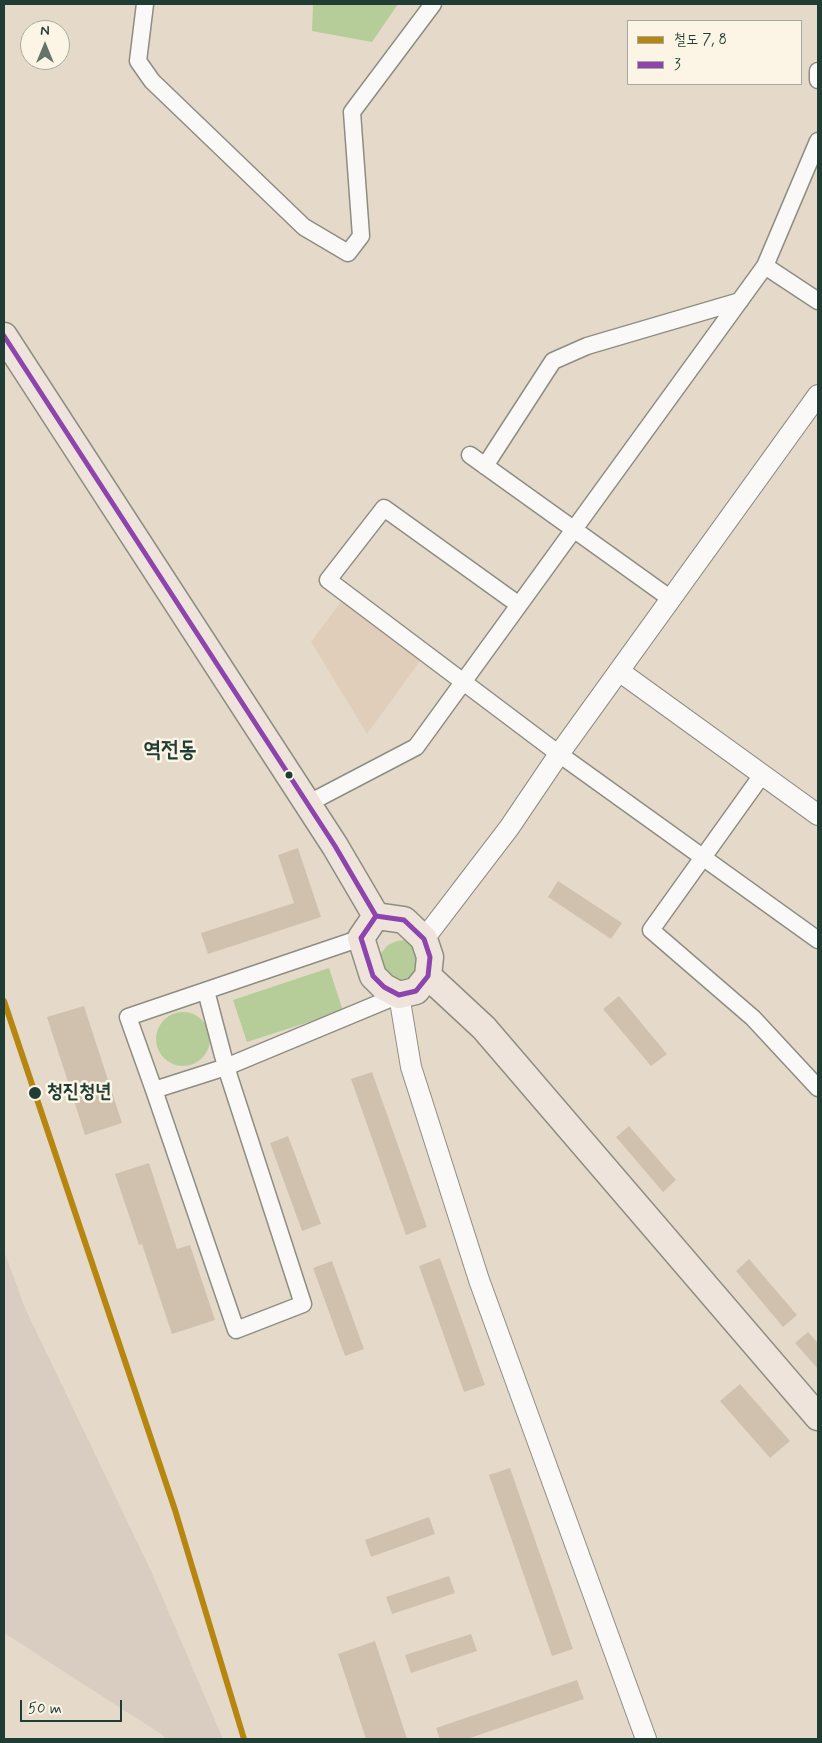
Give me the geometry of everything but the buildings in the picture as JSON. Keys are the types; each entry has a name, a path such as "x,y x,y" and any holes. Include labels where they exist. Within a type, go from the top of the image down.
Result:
{"highway":[{"path":"4,336 335,846 376,916"},
{"path":"376,916 404,920 424,939 430,957 428,976 416,990 399,995 384,987 373,976 361,938 376,916"},
{"path":"428,976 484,1028 818,1417"}],"street":[{"path":"145,4 138,62 152,80 304,227 348,253 361,236 352,112 433,4"},
{"path":"818,71 818,80"},
{"path":"307,804 416,747 765,266 818,141"},
{"path":"802,180 818,173"},
{"path":"765,266 818,301"},
{"path":"485,466 553,362 587,346 740,301"},
{"path":"424,939 509,828 559,754 818,395"},
{"path":"470,455 671,599"},
{"path":"519,605 384,508 328,580 559,754 818,940"},
{"path":"619,671 818,815"},
{"path":"762,775 650,930 754,1018 818,1088"},
{"path":"206,991 226,1067 303,1304 236,1330 128,1017 361,938"},
{"path":"154,1090 226,1067 399,995 411,1067 479,1280 646,1739"}],"shaded area":[{"path":"342,600 423,657 367,734 311,642"},
{"path":"4,1251 25,1308 152,1573 223,1739 166,1739 4,1633"}],"green space":[{"path":"313,4 398,4 372,42 312,31"},
{"path":"407,940 432,958 401,995 378,962 381,953 388,945 397,941"},
{"path":"329,968 343,1011 247,1042 233,1000"},
{"path":"178,1012 188,1012 198,1016 206,1024 210,1039 206,1054 198,1062 188,1066 178,1066 168,1062 160,1054 156,1044 156,1034 160,1024 168,1016"}],"transit line":[{"name":"3","path":"4,336 335,846 376,916"},
{"name":"3","path":"376,916 404,920 424,939 430,957 428,976 416,991 399,995 384,987 373,976 361,938 376,916"},
{"path":"4,1001 175,1510 244,1739"}],"place":[{"name":"청진청년","path":"35,1093"}],"district":[{"name":"역전동","path":"170,751"}]}
